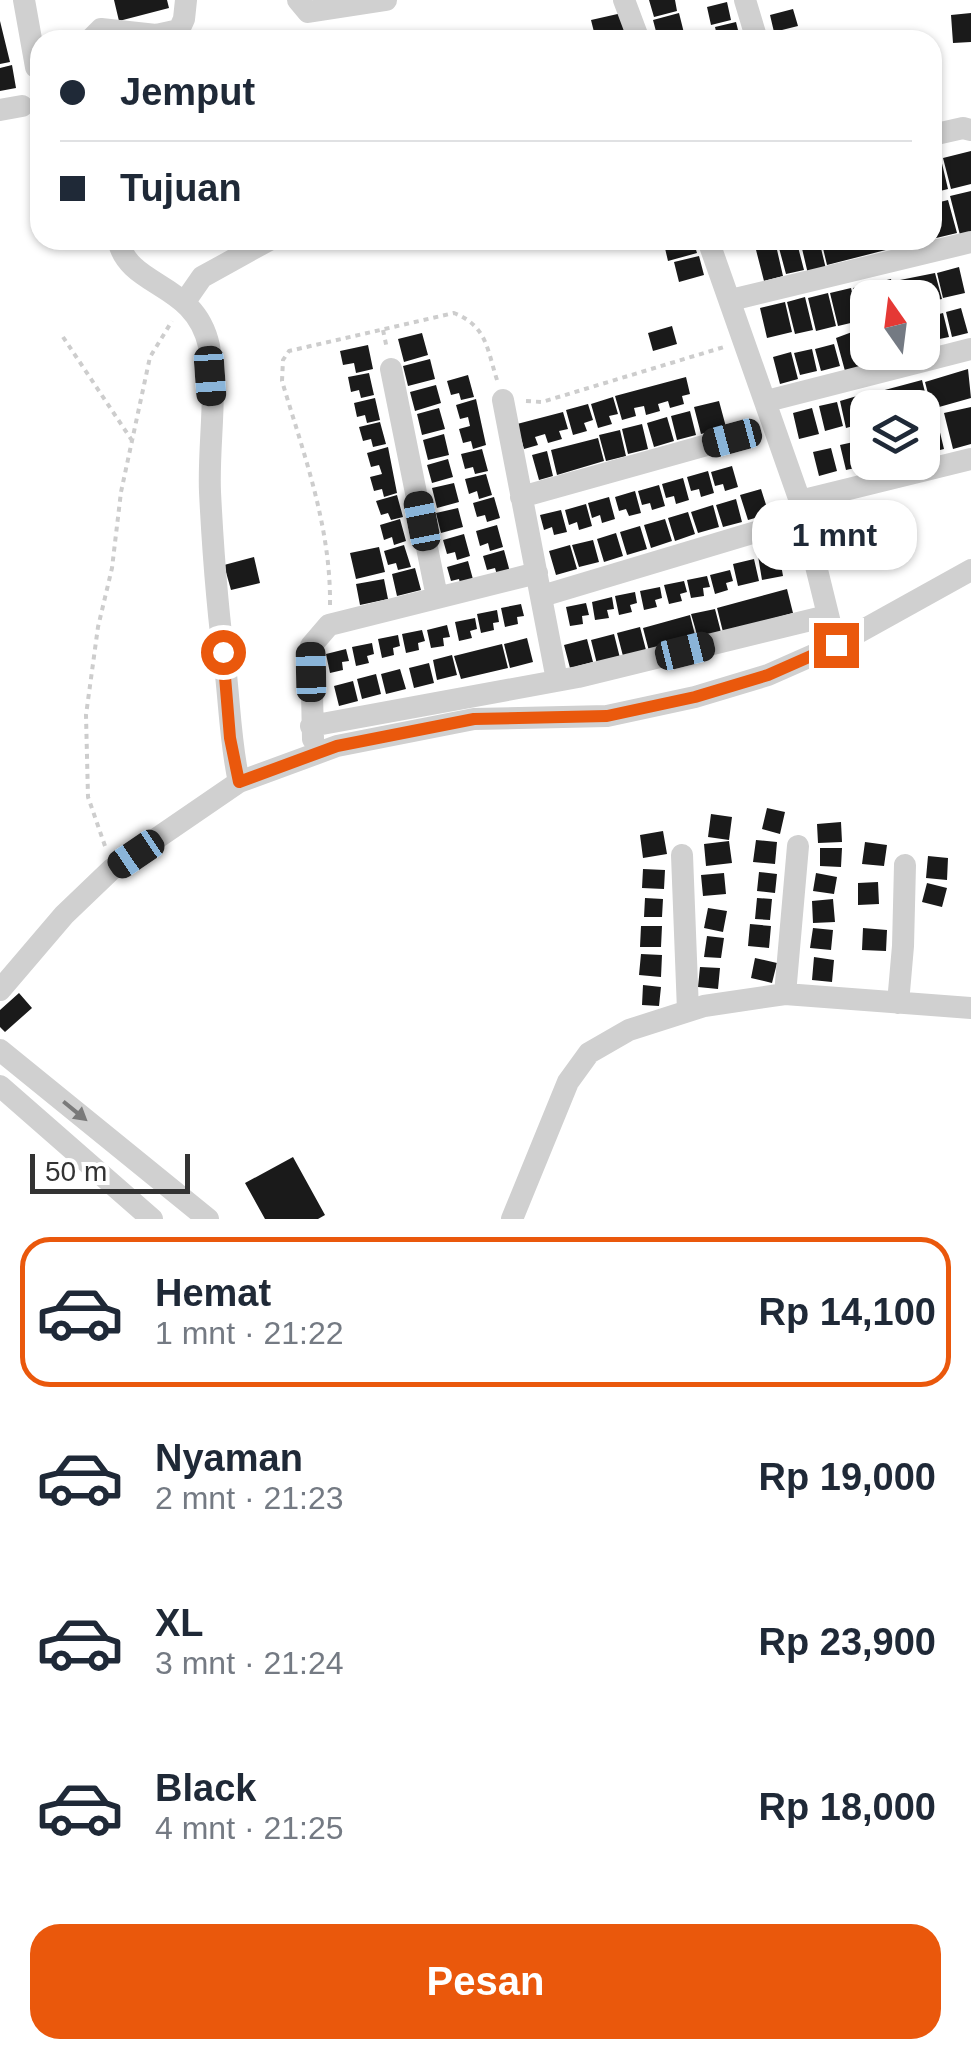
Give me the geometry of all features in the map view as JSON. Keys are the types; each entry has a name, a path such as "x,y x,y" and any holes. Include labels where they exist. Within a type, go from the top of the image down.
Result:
{"street":[{"path":"24,0 30,34"},
{"path":"178,30 186,0"},
{"path":"298,0 308,12 386,0"},
{"path":"624,0 634,30"},
{"path":"744,0 754,30"},
{"path":"942,133 971,130"},
{"path":"942,249 971,242"},
{"path":"123,250 132,267 186,300 199,319 208,346 212,406 210,490 219,623 230,738 239,782"},
{"path":"186,300 202,277 251,250"},
{"path":"712,250 800,501 836,645"},
{"path":"731,300 938,250"},
{"path":"767,401 971,349"},
{"path":"391,370 438,597"},
{"path":"503,400 557,680"},
{"path":"520,497 732,438"},
{"path":"800,501 971,460"},
{"path":"314,754 310,646 329,625 438,597 540,585 759,530"},
{"path":"0,990 64,915 112,869 239,782 337,746 474,719 607,716 695,697 768,675 836,645 971,570"},
{"path":"312,726 557,680 828,616"},
{"path":"784,994 798,846"},
{"path":"682,855 688,1011"},
{"path":"898,1002 905,865"},
{"path":"512,1219 568,1082 589,1053 629,1030 688,1011 784,994 971,1008"},
{"path":"0,1050 208,1219"},
{"path":"0,1086 152,1219"}],"path":[{"path":"112,869 88,797 86,715 121,492 150,357 186,300"},
{"path":"329,625 330,575 324,524 282,381 283,360 290,352 454,313 472,320 483,334 503,400 542,402 742,341"},
{"path":"63,337 132,442"}],"building":[{"path":"114,0 167,0 169,8 119,21"},
{"path":"649,0 675,0 677,11 654,17"},
{"path":"727,2 731,20 711,25 707,7"},
{"path":"793,9 798,26 774,30 770,15"},
{"path":"622,13 626,30 594,30 591,20"},
{"path":"679,13 683,30 656,30 653,20"},
{"path":"971,13 971,42 953,43 951,15"},
{"path":"0,21 10,62 0,64"},
{"path":"736,22 738,30 716,30 715,27"},
{"path":"12,65 16,88 0,91 0,68"},
{"path":"971,151 971,184 951,189 943,158"},
{"path":"942,164 948,189 942,190"},
{"path":"971,191 971,232 960,235 950,196"},
{"path":"948,200 957,233 942,237 942,202"},
{"path":"665,250 696,250 697,253 668,261"},
{"path":"756,250 777,250 783,276 764,281"},
{"path":"780,250 799,250 804,270 786,274"},
{"path":"802,250 821,250 826,269 808,274"},
{"path":"823,250 886,250 827,265"},
{"path":"699,256 704,275 679,282 674,262"},
{"path":"959,267 965,293 943,298 937,273"},
{"path":"935,273 937,280 900,280"},
{"path":"850,288 850,323 838,326 830,293"},
{"path":"828,293 836,326 816,331 808,298"},
{"path":"805,297 813,330 795,334 787,302"},
{"path":"785,302 792,332 767,338 760,308"},
{"path":"961,308 968,333 952,337 946,312"},
{"path":"943,313 949,337 940,339"},
{"path":"672,326 677,344 653,351 648,333"},
{"path":"422,333 428,355 404,362 398,339"},
{"path":"850,333 850,370 845,371 836,338"},
{"path":"834,344 840,366 821,371 815,349"},
{"path":"368,345 373,369 356,373 354,363 343,365 340,351"},
{"path":"812,349 817,371 800,375 794,353"},
{"path":"791,352 798,379 780,384 773,357"},
{"path":"430,359 435,379 408,386 403,366"},
{"path":"968,369 971,398 940,407 940,390 927,390 925,382"},
{"path":"369,373 374,395 361,398 359,390 351,392 348,377"},
{"path":"468,375 474,397 461,400 459,393 451,395 447,381"},
{"path":"686,377 690,394 682,396 684,404 670,408 668,401 658,404 660,411 646,415 644,406 634,408 636,416 622,420 615,396"},
{"path":"922,380 924,390 885,390"},
{"path":"436,385 441,403 415,411 410,392"},
{"path":"613,397 618,414 609,416 612,424 598,428 591,404"},
{"path":"375,398 380,420 367,423 365,415 357,417 354,403"},
{"path":"850,398 850,427 846,428 840,401"},
{"path":"476,399 486,445 473,449 471,441 463,443 459,429 470,426 468,417 460,419 456,405"},
{"path":"719,401 726,427 701,434 694,407"},
{"path":"837,402 843,426 825,431 819,406"},
{"path":"588,404 593,420 584,423 587,431 573,435 566,410"},
{"path":"971,407 971,444 953,449 944,413"},
{"path":"439,408 445,429 422,435 417,414"},
{"path":"812,408 819,434 799,439 793,413"},
{"path":"690,411 696,435 677,440 671,416"},
{"path":"563,412 568,429 559,431 562,439 548,443 545,434 535,437 538,445 524,449 517,424"},
{"path":"667,417 674,441 654,447 647,423"},
{"path":"380,422 386,444 373,447 371,439 363,441 359,427"},
{"path":"642,424 648,449 628,454 622,429"},
{"path":"620,430 626,456 606,461 599,435"},
{"path":"444,434 449,455 428,460 423,440"},
{"path":"598,438 604,461 557,475 551,450"},
{"path":"850,443 850,469 846,470 840,445"},
{"path":"388,447 397,493 384,497 382,489 374,491 370,477 382,474 379,465 371,467 367,453"},
{"path":"831,448 837,471 819,476 813,452"},
{"path":"482,449 488,471 475,474 473,467 465,469 461,454"},
{"path":"547,451 553,476 539,480 532,455"},
{"path":"448,459 453,477 432,483 427,465"},
{"path":"732,466 738,487 725,491 723,484 715,486 711,472"},
{"path":"708,471 714,493 701,497 699,489 691,491 687,477"},
{"path":"486,474 492,495 479,499 477,491 469,494 465,479"},
{"path":"683,478 689,500 676,504 674,496 666,498 662,484"},
{"path":"454,483 459,502 437,508 432,488"},
{"path":"659,485 665,506 652,510 650,503 642,505 638,491"},
{"path":"761,489 769,514 748,520 740,495"},
{"path":"635,491 641,513 629,516 626,509 619,511 615,497"},
{"path":"397,495 403,517 391,520 388,513 381,515 376,501"},
{"path":"494,497 500,518 487,522 485,515 477,517 473,503"},
{"path":"609,497 615,519 602,523 600,515 592,518 588,503"},
{"path":"736,499 742,522 723,527 716,505"},
{"path":"586,504 592,526 579,530 577,522 569,525 565,510"},
{"path":"713,505 719,527 698,533 691,512"},
{"path":"458,508 463,527 441,533 436,513"},
{"path":"561,510 567,532 554,535 552,527 544,530 540,515"},
{"path":"688,512 695,534 675,541 668,518"},
{"path":"400,519 406,541 394,545 392,537 384,540 380,525"},
{"path":"665,519 672,541 651,548 644,525"},
{"path":"497,525 503,547 490,551 488,543 480,546 476,531"},
{"path":"640,526 647,549 627,555 620,532"},
{"path":"616,533 623,556 604,562 597,539"},
{"path":"464,534 470,556 457,560 455,552 447,554 443,540"},
{"path":"593,540 599,562 579,567 572,545"},
{"path":"404,545 411,567 398,570 396,563 388,565 384,551"},
{"path":"570,545 577,569 556,575 549,551"},
{"path":"379,547 385,572 356,579 350,553"},
{"path":"504,550 510,572 497,575 495,568 487,570 483,556"},
{"path":"779,553 783,576 762,580 758,556"},
{"path":"254,557 260,583 231,590 224,565"},
{"path":"754,559 759,581 738,586 733,564"},
{"path":"468,561 474,583 461,587 459,579 451,581 447,567"},
{"path":"415,568 421,590 397,596 392,574"},
{"path":"730,570 733,581 726,583 728,590 715,594 710,575"},
{"path":"707,576 710,587 703,588 704,596 691,598 687,580"},
{"path":"384,579 388,599 360,605 356,584"},
{"path":"684,581 687,592 680,594 682,601 669,604 664,585"},
{"path":"660,587 662,598 655,600 657,607 644,610 640,591"},
{"path":"787,589 793,613 723,632 717,608"},
{"path":"635,592 637,603 630,605 632,612 619,615 615,596"},
{"path":"612,597 614,609 607,610 609,618 595,620 592,602"},
{"path":"586,603 589,615 582,616 583,624 570,626 566,607"},
{"path":"521,604 524,616 517,617 518,624 505,627 501,608"},
{"path":"715,609 721,632 698,638 691,614"},
{"path":"497,610 499,622 493,623 494,630 481,633 477,614"},
{"path":"690,615 696,639 649,651 643,628"},
{"path":"475,618 477,629 470,631 472,638 459,641 455,622"},
{"path":"447,625 450,637 443,638 444,646 431,648 427,630"},
{"path":"640,627 646,650 623,656 617,633"},
{"path":"422,630 425,641 418,643 419,650 406,653 402,634"},
{"path":"614,634 620,658 597,664 591,640"},
{"path":"398,635 400,646 393,648 394,655 382,658 378,639"},
{"path":"527,638 533,662 510,668 504,644"},
{"path":"587,639 593,662 570,668 564,645"},
{"path":"372,643 374,654 367,656 369,663 356,666 352,647"},
{"path":"502,644 508,668 461,679 454,656"},
{"path":"346,649 349,661 342,662 343,670 330,673 326,654"},
{"path":"452,655 457,675 437,680 433,660"},
{"path":"429,663 434,683 414,688 409,668"},
{"path":"400,669 406,689 386,694 381,674"},
{"path":"376,674 381,694 362,699 357,679"},
{"path":"353,681 358,701 339,706 334,686"},
{"path":"767,808 785,812 780,834 762,829"},
{"path":"711,814 732,817 729,840 708,837"},
{"path":"841,822 842,842 818,843 817,824"},
{"path":"663,831 667,854 643,858 640,835"},
{"path":"756,840 777,842 775,864 753,862"},
{"path":"729,841 732,863 706,866 704,844"},
{"path":"865,842 887,845 884,866 862,864"},
{"path":"820,848 842,848 841,867 820,866"},
{"path":"928,856 948,858 947,880 926,878"},
{"path":"643,869 665,870 664,889 642,888"},
{"path":"759,872 777,874 775,893 757,891"},
{"path":"724,873 726,894 703,896 701,875"},
{"path":"816,873 837,877 834,894 813,891"},
{"path":"878,882 879,904 858,905 858,883"},
{"path":"927,883 947,888 942,907 922,902"},
{"path":"645,898 663,899 662,917 644,917"},
{"path":"757,898 772,899 770,920 755,919"},
{"path":"833,899 835,922 813,923 812,901"},
{"path":"708,908 727,911 723,932 704,928"},
{"path":"750,924 771,926 769,948 748,946"},
{"path":"641,926 662,926 661,947 640,947"},
{"path":"813,928 833,930 831,950 810,948"},
{"path":"863,928 887,930 886,951 862,950"},
{"path":"707,936 724,938 721,958 704,957"},
{"path":"641,954 662,955 661,977 639,975"},
{"path":"814,957 834,960 832,982 812,980"},
{"path":"755,958 777,963 772,983 751,978"},
{"path":"700,967 720,968 718,989 698,987"},
{"path":"643,985 661,987 659,1006 642,1005"},
{"path":"19,993 32,1008 5,1032 0,1027 0,1010"},
{"path":"293,1157 325,1215 318,1219 265,1219 245,1183"}],"route":[{"path":"223,652 230,738 239,782 337,746 474,719 607,716 695,697 768,675 836,645"}]}
